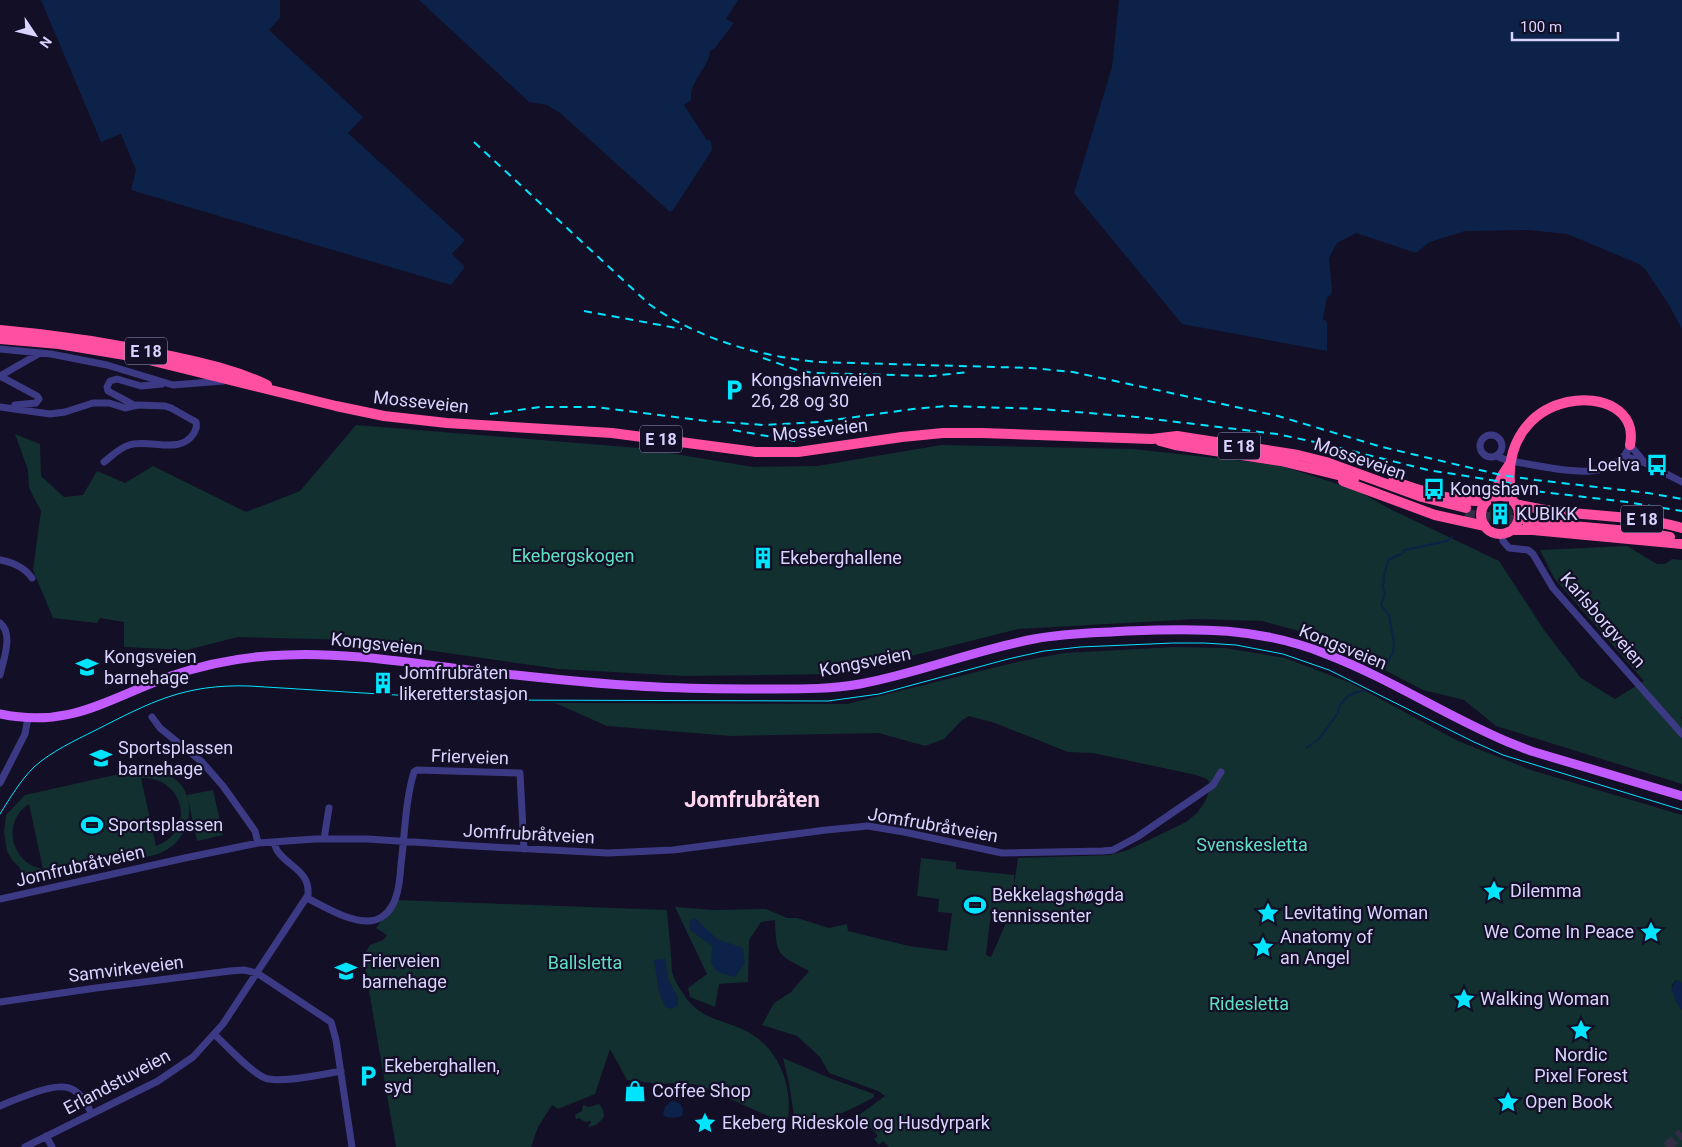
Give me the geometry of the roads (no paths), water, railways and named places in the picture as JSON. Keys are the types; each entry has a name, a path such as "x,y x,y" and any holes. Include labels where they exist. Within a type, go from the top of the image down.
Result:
{"highway":[{"name":"Mosseveien","path":"0,330 89,340 154,352 236,372 286,393"},
{"name":"Mosseveien","path":"0,339 59,344 113,352 359,411 410,420 612,433 756,452 798,452 902,436 943,433 1152,439 1175,445 1325,467 1430,506 1466,511"},
{"path":"1507,532 1518,523 1519,518 1518,508 1513,501 1510,464 1515,445 1525,428 1540,414 1560,404 1583,400 1604,404 1620,412 1625,417 1632,437 1630,445"},
{"path":"1484,526 1481,513 1483,506 1492,498 1503,474 1510,464"},
{"name":"E 18","path":"1325,467 1354,467 1396,482 1472,501 1503,496 1513,501 1546,510 1644,519 1682,529"},
{"name":"E 18","path":"1325,467 1345,482 1435,515 1484,526 1494,533 1533,530 1682,542"},
{"name":"E 18","path":"1682,529 1527,519 1640,532 1682,542"}],"main road":[{"name":"Kongsveien","path":"0,714 28,718 47,718 74,714 181,673 223,662 273,655 336,655 661,688 810,689 833,688 867,682 1019,642 1051,636 1081,633 1208,629 1264,636 1318,650 1351,664 1508,742 1531,751 1682,796"}],"street":[{"name":"Mosseveien","path":"0,349 40,353 107,365 165,383 179,385 231,380"},
{"path":"0,406 36,404 39,399 37,396 0,376 40,353"},
{"path":"134,405 108,391 107,386 110,381 117,379 141,386 165,383"},
{"path":"0,406 50,414 65,412 93,402 109,403 125,408 134,405 171,408 196,422 196,429 191,438 183,443 173,445 128,445 121,448 104,462"},
{"path":"1523,463 1503,448 1501,439 1494,434 1487,435 1482,439 1480,446 1482,452 1490,457 1497,456 1506,461 1551,468 1593,470 1610,467 1625,456 1630,445 1645,463"},
{"path":"1497,456 1503,448"},
{"path":"1625,456 1645,463 1682,482"},
{"name":"Karlsborgveien","path":"1507,532 1503,541 1508,548 1528,550 1533,554 1552,588 1682,734"},
{"path":"0,560 15,564 24,569 32,578"},
{"path":"0,624 4,627 7,636 0,675"},
{"path":"0,783 26,730 28,718"},
{"path":"152,718 160,728 198,758 214,775 255,831 258,843"},
{"name":"Frierveien","path":"404,842 409,793 414,772 417,770 520,773 524,849"},
{"name":"Jomfrubråtveien","path":"0,899 258,843 324,839 368,839 608,853 656,851 868,826 1002,853 1113,850 1137,837 1213,785 1221,772"},
{"path":"324,839 329,808"},
{"path":"274,842 278,853 298,869 305,878 308,891 307,898 354,919 367,921 378,919 392,907 396,899 404,842"},
{"name":"Erlandstuveien","path":"25,1147 166,1076 193,1057 215,1035 307,898"},
{"name":"Samvirkeveien","path":"0,1002 244,970 257,973"},
{"path":"257,973 331,1022 334,1028 352,1147"},
{"path":"215,1035 254,1071 266,1079 290,1079 341,1071"},
{"path":"0,1106 41,1090 64,1086 78,1092 91,1113"},
{"path":"46,1136 52,1147"}],"water":[{"path":"41,0 280,0 280,18 269,30 363,117 348,133 465,240 452,254 465,267 451,285 131,190 136,170 121,134 101,142"},
{"path":"419,0 738,0 726,19 734,23 715,48 710,51 709,57 693,86 691,100 684,105 706,139 711,141 712,150 673,210 670,212 560,113 547,105 529,102"},
{"path":"1119,0 1682,0 1682,329 1669,305 1645,269 1639,264 1567,234 1528,230 1465,231 1430,242 1416,253 1356,233 1337,243 1329,258 1332,291 1331,295 1327,297 1323,319 1327,323 1327,351 1182,324 1074,193 1112,67"},
{"path":"695,918 717,939 743,948 745,963 735,977 718,972 711,964 712,946 690,930 689,921"},
{"path":"665,959 668,979 678,998 678,1005 672,1009 665,1007 659,992 654,960"},
{"path":"1676,980 1682,983 1682,1010 1671,989"},
{"path":"671,1101 681,1105 683,1110 682,1116 672,1118 663,1115 665,1107"}],"waterway":[{"path":"1381,671 1393,653 1394,644 1389,615 1381,605 1385,593 1383,588 1384,575 1389,559 1402,554 1405,550 1447,541 1452,537"},
{"path":"1306,748 1319,739 1338,713 1339,706 1348,696 1364,691"}],"tunnel":[{"path":"1465,514 1527,522"},
{"path":"1667,1147 1682,1133"}],"tram line":[{"path":"0,814 29,772 56,751 151,703 205,688 249,686 478,700 828,701 879,694 1044,651 1080,647 1173,643 1236,645 1283,654 1329,670 1503,755 1682,810"}],"railway":[{"path":"474,142 649,304 688,327 729,344 773,355 818,362 1031,368 1073,372 1278,416 1382,447 1501,475 1682,499"},
{"path":"584,311 682,329"},
{"path":"763,358 797,370 813,373 932,376 968,372"},
{"path":"490,414 540,407 595,407 707,421 764,425 819,422 947,406 1041,409 1136,417 1277,434 1428,470 1516,484"},
{"path":"733,430 795,441"},
{"path":"1509,488 1627,502 1682,511"}],"place":[{"name":"Kongshavnveien 26, 28 og 30","path":"734,390"},
{"name":"Loelva","path":"1657,465"},
{"name":"Kongshavn","path":"1434,489"},
{"name":"KUBIKK","path":"1500,514"},
{"name":"Ekeberghallene","path":"763,558"},
{"name":"Kongsveien barnehage","path":"87,667"},
{"name":"Jomfrubråten likeretterstasjon","path":"383,683"},
{"name":"Sportsplassen barnehage","path":"101,758"},
{"name":"Sportsplassen","path":"92,825"},
{"name":"Dilemma","path":"1494,891"},
{"name":"Bekkelagshøgda tennissenter","path":"975,905"},
{"name":"Levitating Woman","path":"1268,913"},
{"name":"We Come In Peace","path":"1651,932"},
{"name":"Anatomy of an Angel","path":"1263,947"},
{"name":"Frierveien barnehage","path":"346,971"},
{"name":"Walking Woman","path":"1464,999"},
{"name":"Nordic Pixel Forest","path":"1581,1030"},
{"name":"Ekeberghallen, syd","path":"368,1076"},
{"name":"Coffee Shop","path":"635,1091"},
{"name":"Open Book","path":"1508,1102"},
{"name":"Ekeberg Rideskole og Husdyrpark","path":"705,1123"}],"district":[{"name":"Jomfrubråten","path":"752,799"}],"park label":[{"name":"Ekebergskogen","path":"573,556"},
{"name":"Svenskesletta","path":"1252,845"},
{"name":"Ballsletta","path":"585,963"},
{"name":"Ridesletta","path":"1249,1004"}]}
